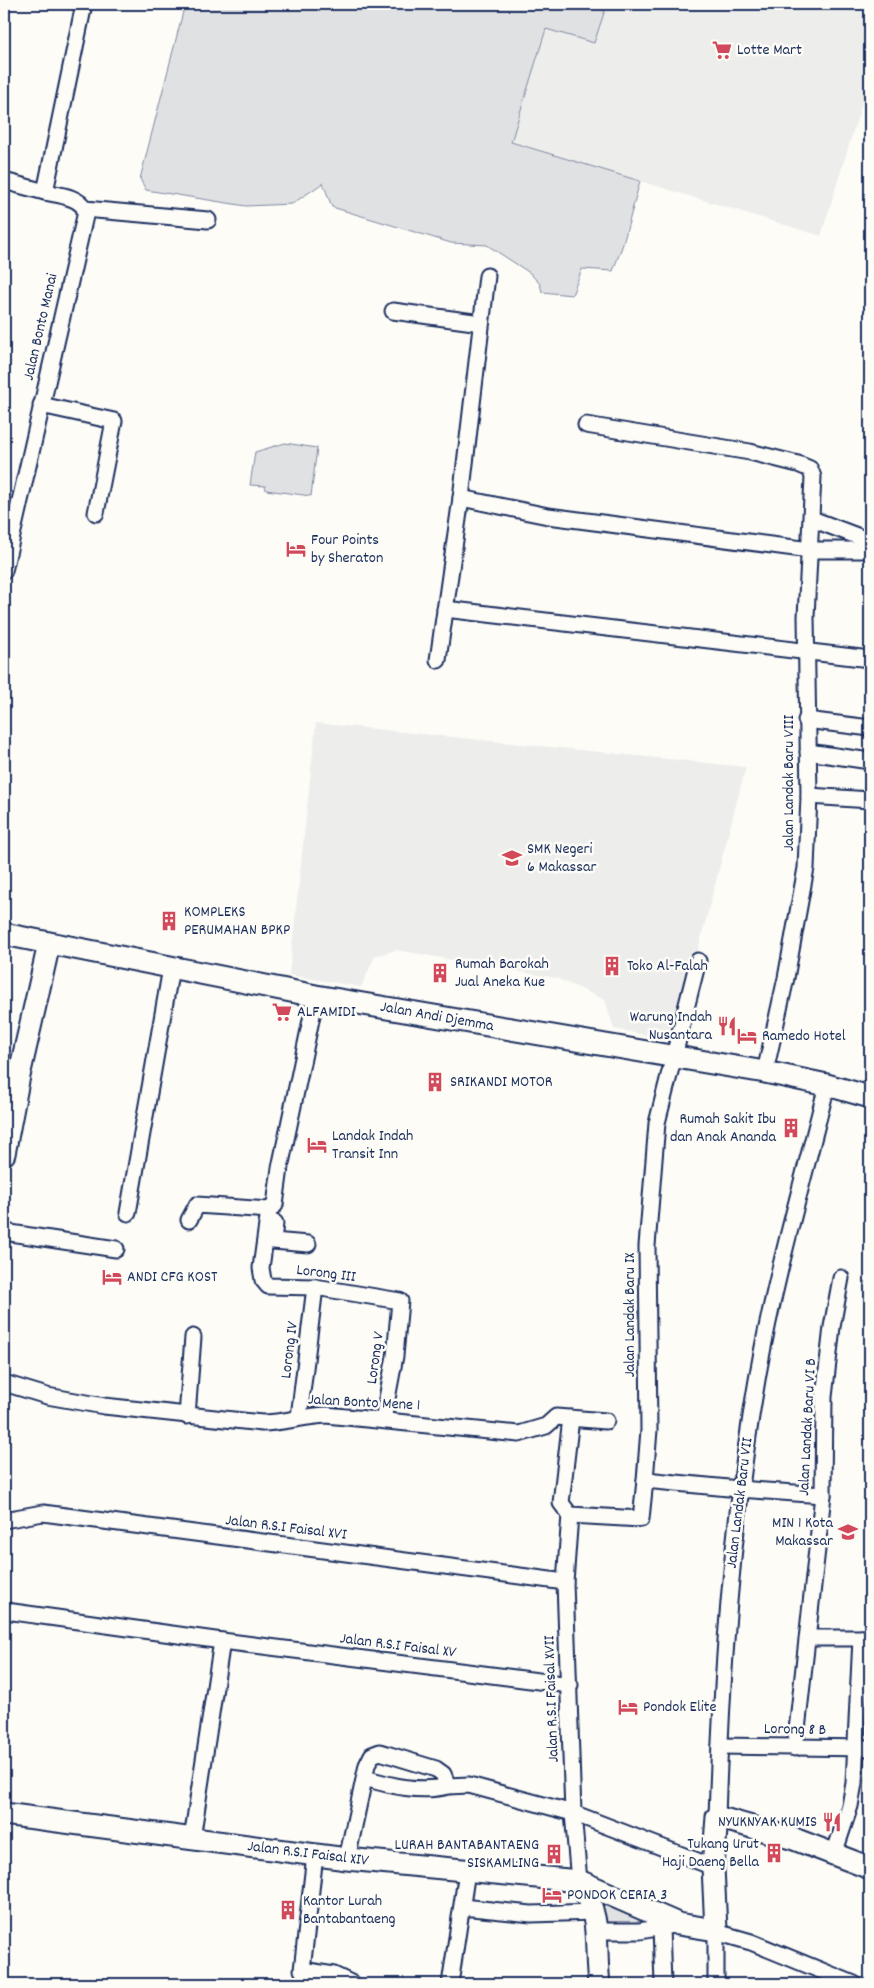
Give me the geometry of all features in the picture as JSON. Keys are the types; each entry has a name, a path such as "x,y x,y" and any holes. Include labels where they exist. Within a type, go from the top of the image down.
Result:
{"street":[{"path":"45,192 84,4"},
{"path":"4,181 72,199 82,204 85,208 208,220"},
{"name":"Jalan Bonto Manai","path":"4,571 85,216 85,208"},
{"path":"438,660 461,498 487,276"},
{"path":"393,311 481,323"},
{"path":"41,404 114,421 96,513"},
{"name":"Jalan Landak Baru VIII","path":"586,425 732,449 798,464 810,469 814,477 806,653 809,796 806,868 789,961 765,1072"},
{"path":"461,498 548,516 810,550 870,550"},
{"path":"812,519 870,541"},
{"path":"445,609 806,653 870,659"},
{"path":"806,720 870,728"},
{"path":"808,752 870,761"},
{"path":"809,796 870,800"},
{"name":"Jalan Andi Djemma","path":"4,934 316,996 765,1072 827,1085 870,1097"},
{"path":"4,1154 11,1074 49,944"},
{"name":"Jalan Landak Baru IX","path":"570,1516 641,1519 649,1430 647,1246 657,1123 672,1057 698,961"},
{"path":"128,1213 171,968"},
{"path":"308,1244 273,1241 276,1216 272,1208 316,996"},
{"name":"Jalan Landak Baru VII","path":"716,1931 714,1867 722,1673 739,1490 758,1373 773,1298 827,1085"},
{"path":"189,1220 197,1204 272,1208"},
{"name":"Lorong III","path":"272,1208 260,1268 263,1280 268,1286 315,1288 400,1301"},
{"path":"4,1232 116,1249"},
{"name":"Jalan Landak Baru VI B","path":"795,1748 823,1494 824,1397 832,1327 841,1278"},
{"name":"Lorong IV","path":"299,1417 315,1288"},
{"name":"Lorong V","path":"383,1420 395,1356 400,1301"},
{"path":"187,1416 193,1337"},
{"name":"Jalan Bonto Mene 1","path":"4,1384 74,1401 187,1416 276,1423 299,1417 326,1415 519,1434 546,1426 556,1417 606,1421"},
{"path":"570,1516 561,1503 571,1418"},
{"path":"645,1480 739,1490 823,1494"},
{"name":"Jalan R.S.I Faisal XVI","path":"4,1520 44,1513 565,1582"},
{"name":"Jalan R.S.I Faisal XVII","path":"570,1516 565,1582 573,1813 579,1881"},
{"name":"Jalan R.S.I Faisal XV","path":"6,1611 222,1641 570,1685"},
{"path":"808,1638 865,1638 863,1748 850,1806 834,1854"},
{"path":"192,1840 222,1641"},
{"name":"Lorong 8 B","path":"720,1746 863,1748"},
{"path":"347,1859 367,1765 372,1755 380,1752 436,1769 443,1774 448,1786"},
{"path":"365,1778 406,1787 437,1789 448,1786 469,1785 573,1813 714,1867"},
{"name":"Jalan R.S.I Faisal XIV","path":"4,1814 347,1859 579,1881 669,1925 716,1931"},
{"path":"717,1817 794,1839 870,1868"},
{"path":"315,1855 302,1970 334,1975 353,1984"},
{"path":"450,1984 468,1871"},
{"path":"579,1881 596,1921 599,1984"},
{"path":"462,1907 596,1921 640,1931 669,1925 663,1984"},
{"path":"716,1984 716,1931 751,1942 854,1984"}],"shaded area":[{"path":"185,4 607,4 594,43 546,29 511,142 640,181 623,244 613,271 582,269 572,295 542,292 540,284 530,273 487,245 451,243 332,207 323,183 292,204 246,206 146,190 140,179"},
{"path":"607,4 870,4 870,77 821,236 511,142 546,29 594,43"},
{"path":"285,443 317,448 311,496 266,490 265,486 250,485 255,452"},
{"name":"SMK Negeri 6 Makassar","path":"316,723 746,767 674,1041 614,1029 605,1000 556,978 396,950 375,956 361,987 289,975"},
{"path":"594,1893 658,1922 603,1927"}],"place":[{"name":"Lotte Mart","path":"722,50"},
{"name":"Four Points by Sheraton","path":"296,549"},
{"name":"SMK Negeri 6 Makassar","path":"512,858"},
{"name":"KOMPLEKS PERUMAHAN BPKP","path":"169,921"},
{"name":"Toko Al-Falah","path":"612,966"},
{"name":"Rumah Barokah Jual Aneka Kue","path":"440,973"},
{"name":"ALFAMIDI","path":"282,1012"},
{"name":"Warung Indah Nusantara","path":"727,1026"},
{"name":"Ramedo Hotel","path":"747,1036"},
{"name":"SRIKANDI MOTOR","path":"435,1082"},
{"name":"Rumah Sakit Ibu dan Anak Ananda","path":"791,1128"},
{"name":"Landak Indah Transit Inn","path":"317,1145"},
{"name":"ANDI CFG KOST","path":"112,1277"},
{"name":"MIN 1 Kota Makassar","path":"848,1532"},
{"name":"Pondok Elite","path":"628,1707"},
{"name":"NYUKNYAK KUMIS","path":"832,1822"},
{"name":"Tukang Urut Haji Daeng Bella","path":"774,1853"},
{"name":"LURAH BANTABANTAENG SISKAMLING","path":"554,1854"},
{"name":"PONDOK CERIA 3","path":"552,1895"},
{"name":"Kantor Lurah Bantabantaeng","path":"288,1910"}]}
